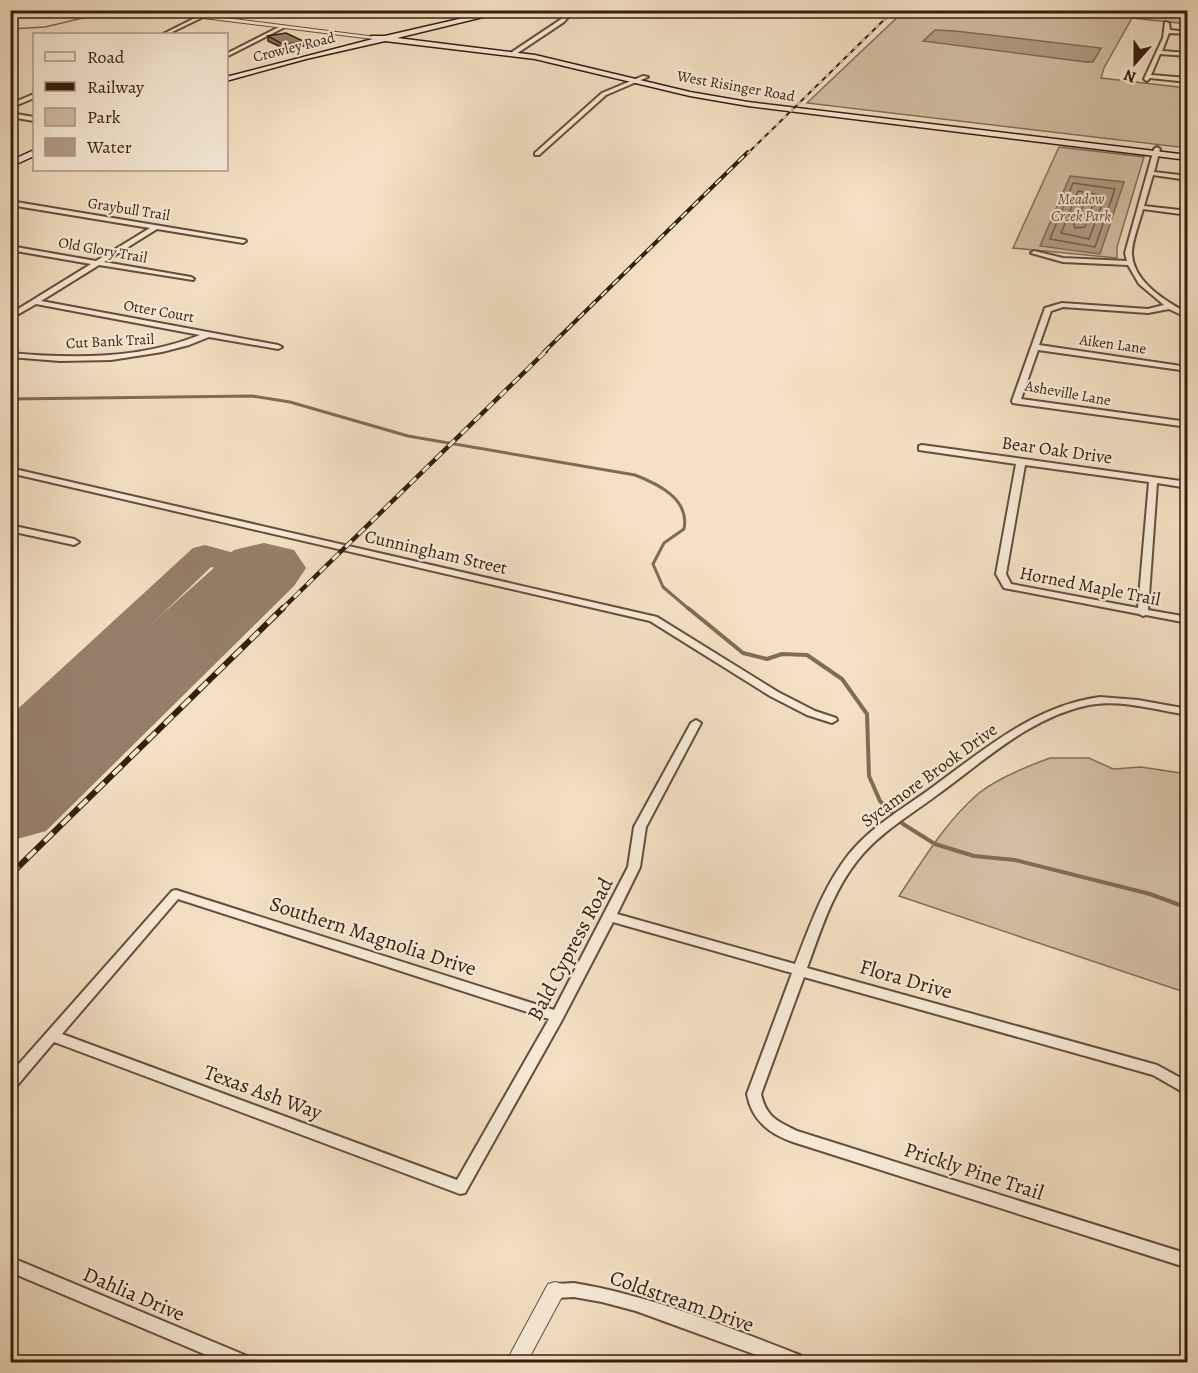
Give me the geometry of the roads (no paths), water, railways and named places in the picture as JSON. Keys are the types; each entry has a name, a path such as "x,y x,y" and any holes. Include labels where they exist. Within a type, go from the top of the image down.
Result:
{"main road":[{"name":"Crowley Road","path":"228,78 486,10"},
{"name":"Crowley Road","path":"387,37 402,37 509,10"},
{"name":"Crowley Road","path":"228,72 373,37"},
{"name":"West Risinger Road","path":"373,37 517,52"},
{"name":"West Risinger Road","path":"402,37 517,52 748,104 991,134 1157,152 1188,153"},
{"name":"West Risinger Road","path":"641,79 768,102 1066,138 1188,158"},
{"path":"991,134 1000,132 1066,138"},
{"path":"10,165 33,154"}],"street":[{"name":"West Risinger Road","path":"142,10 373,37"},
{"path":"517,52 562,21 572,10"},
{"path":"167,33 201,17"},
{"path":"1167,23 1168,32 1148,78 1188,80"},
{"name":"West Risinger Road","path":"283,27 387,37"},
{"name":"Crowley Road","path":"228,55 283,27"},
{"path":"1168,32 1188,33"},
{"path":"1158,52 1188,55"},
{"path":"537,154 604,94 641,79"},
{"path":"10,106 33,96"},
{"path":"10,116 33,119"},
{"path":"1157,152 1128,253 1129,264 1133,273 1149,291 1188,316"},
{"path":"1151,173 1188,178"},
{"name":"Graybull Trail","path":"10,203 243,241"},
{"path":"1140,207 1188,213"},
{"path":"10,317 156,227"},
{"name":"Old Glory Trail","path":"10,248 191,279"},
{"path":"1034,253 1063,260 1129,264"},
{"name":"Otter Court","path":"35,302 278,347"},
{"name":"Asheville Lane","path":"1171,306 1148,311 1062,305 1048,310 1016,401 1188,425"},
{"name":"Cut Bank Trail","path":"10,355 52,357 149,354 189,344 209,334"},
{"name":"Aiken Lane","path":"1034,347 1188,369"},
{"name":"Bear Oak Drive","path":"922,448 1188,485"},
{"name":"Horned Maple Trail","path":"1021,462 1001,574 1002,581 1016,590 1188,620"},
{"name":"Cunningham Street","path":"10,470 653,619 774,694 811,713 831,720"},
{"path":"1143,613 1153,481"},
{"path":"10,528 74,542"},
{"name":"Sycamore Brook Drive","path":"756,1109 754,1094 758,1079 832,890 850,861 867,841 994,748 1037,721 1090,702 1133,703 1188,712"},
{"name":"Bald Cypress Road","path":"460,1188 610,917 634,867 640,827 696,723"},
{"name":"Southern Magnolia Drive","path":"52,1036 177,894 557,1016"},
{"name":"Flora Drive","path":"610,917 1157,1071 1188,1089"},
{"path":"10,1084 52,1036"},
{"name":"Texas Ash Way","path":"52,1036 460,1188"},
{"name":"Prickly Pine Trail","path":"756,1109 767,1123 793,1136 1188,1261"},
{"name":"Dahlia Drive","path":"10,1264 240,1362"},
{"name":"Coldstream Drive","path":"555,1291 577,1288 666,1314 796,1362"},
{"path":"516,1362 555,1291"}],"water":[{"path":"935,30 1101,48 1093,62 1086,62 923,41"},
{"path":"1070,176 1124,182 1100,254 1040,246"}],"waterway":[{"path":"10,29 45,27 87,17 142,16"},
{"path":"10,399 252,396 290,402 408,436 635,475 662,488 677,501 682,509 685,518 684,529 664,543 653,564 663,587 690,610"},
{"path":"688,608 743,653 767,659 782,654 807,655 842,679 867,714 869,776 880,801 903,824 935,844 974,856 1015,860 1150,894 1188,908"}],"railway":[{"path":"747,154 894,10"},
{"path":"544,352 748,152"},
{"path":"281,610 546,351"},
{"path":"10,875 283,608"}],"park label":[{"name":"Meadow Creek Park","path":"1081,208"}]}
